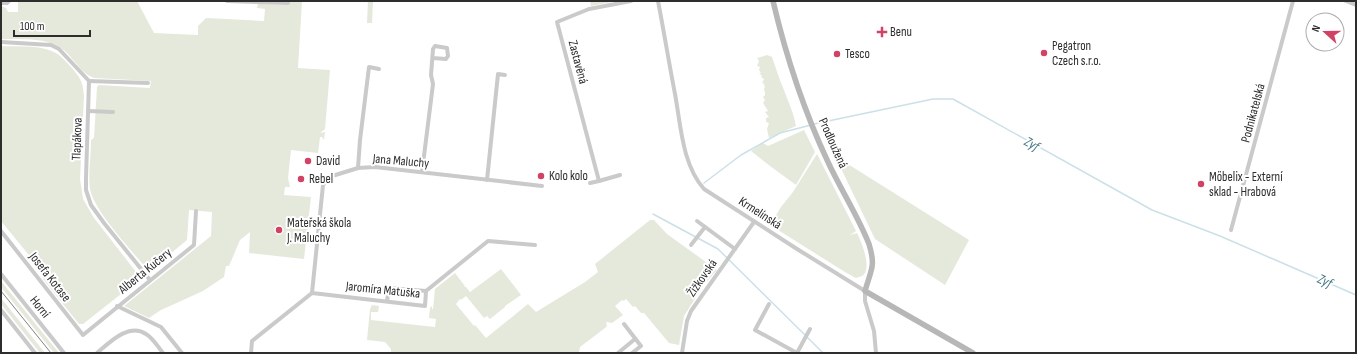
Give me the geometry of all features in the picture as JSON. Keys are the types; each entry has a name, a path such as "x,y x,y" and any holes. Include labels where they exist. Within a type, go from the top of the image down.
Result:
{"main road":[{"name":"Prodloužená","path":"773,1 788,58 814,129 829,163 870,244 873,258 872,268 865,290"},
{"name":"Krmelínská","path":"865,290 973,353"}],"street":[{"path":"1,3 7,3 9,1"},
{"path":"227,1 288,3"},
{"name":"Zastavěná","path":"599,181 558,22 589,9 631,1"},
{"name":"Krmelínská","path":"658,1 681,130 687,155 693,173 698,182 704,189 754,222 865,290"},
{"name":"Podnikatelská","path":"1231,230 1293,1"},
{"path":"1346,1 1356,6"},
{"path":"1,42 51,45 60,49 90,82 148,83"},
{"path":"422,172 432,84 432,58"},
{"path":"358,168 369,67 380,69"},
{"path":"487,180 498,74 505,75"},
{"name":"Tlapákova","path":"90,82 86,190 91,205 150,280"},
{"path":"88,111 113,112"},
{"name":"Jana Maluchy","path":"312,293 323,185 329,177 358,168 375,167 542,186"},
{"path":"590,183 620,175"},
{"name":"Alberta Kučery","path":"83,335 194,245 196,211"},
{"path":"697,221 735,249"},
{"name":"Žižkovská","path":"682,353 687,321 691,311 754,222"},
{"path":"691,245 705,227"},
{"name":"Josefa Kotase","path":"1,231 83,335"},
{"name":"Jaromíra Matuška","path":"312,293 425,306 426,291 488,241 535,244"},
{"name":"Horní","path":"1,274 64,353"},
{"path":"387,301 389,288 426,291"},
{"path":"865,290 865,301 874,332 876,353"},
{"path":"251,353 252,341 312,293"},
{"path":"769,304 755,330 797,353 810,329"},
{"path":"117,306 161,327 182,353"},
{"path":"1,310 35,353"},
{"path":"624,324 641,346 632,353"},
{"path":"97,353 122,334 129,331 138,331 146,333 163,353"},
{"path":"618,353 635,339"}],"shaded area":[{"path":"18,1 137,1 154,33 198,35 198,26 206,18 264,21 265,9 257,8 258,4 289,5 289,1 302,1 298,68 330,70 325,129 320,133 325,132 324,140 320,137 318,153 291,150 288,178 290,187 285,187 284,195 311,197 304,259 249,253 250,232 240,240 229,266 226,266 224,277 203,291 161,310 149,318 124,306 211,236 212,212 189,210 187,240 152,269 147,269 114,230 98,208 90,189 89,171 91,140 94,138 97,87 99,85 150,88 151,81 94,78 86,74 67,53 53,44 44,41 27,39 1,39 1,6 6,8 8,12 18,12"},
{"path":"368,1 373,1 372,23 367,23"},
{"path":"590,1 617,1 591,6"},
{"path":"1,46 31,47 53,51 63,58 79,78 83,87 84,96 80,179 83,199 94,218 140,277 140,279 83,324 79,324 43,279 42,271 1,221"},
{"path":"767,55 772,57 796,126 769,138 767,129 769,123 766,122 766,118 769,117 765,112 768,111 763,103 765,100 763,97 765,95 765,86 763,85 765,84 762,83 764,79 759,73 761,73 759,70 760,67 757,66 759,61 757,58"},
{"path":"804,130 815,152 796,185 751,151 763,143 768,146"},
{"path":"817,154 856,231 850,235 857,233 861,242 865,255 866,267 865,272 856,278 770,225"},
{"path":"835,156 969,240 945,285 875,239"},
{"path":"650,220 654,220 667,234 717,270 703,286 684,316 679,345 669,343 644,313 641,313 635,306 633,307 626,299 624,301 622,300 615,306 623,315 612,323 607,322 607,326 580,347 578,353 391,353 391,349 385,342 367,340 370,309 372,305 379,306 378,312 371,312 371,320 435,327 436,319 429,317 430,308 432,306 433,309 435,289 455,273 465,286 464,287 466,287 470,292 501,269 521,295 490,319 487,316 484,318 466,296 461,300 460,299 456,304 486,338 528,304 536,312 585,282 598,272 595,264"},
{"path":"1,281 59,353 54,353 1,287"},
{"path":"1,298 45,353 40,353 1,304"}],"waterway":[{"name":"Zyf","path":"814,124 933,99 953,99 1152,210 1220,236 1356,295"},
{"name":"Zyf","path":"704,183 741,155 780,133 811,125"},
{"path":"653,214 718,249 805,335"},
{"path":"807,337 823,353"}],"tram line":[{"path":"1,291 51,353"}],"place":[{"name":"Benu","path":"882,32"},
{"name":"Pegatron Czech s.r.o.","path":"1044,53"},
{"name":"Tesco","path":"837,54"},
{"name":"David","path":"308,161"},
{"name":"Kolo kolo","path":"541,176"},
{"name":"Rebel","path":"301,179"},
{"name":"Möbelix - Externí sklad - Hrabová","path":"1201,184"},
{"name":"Mateřská škola J. Maluchy","path":"279,230"}]}
